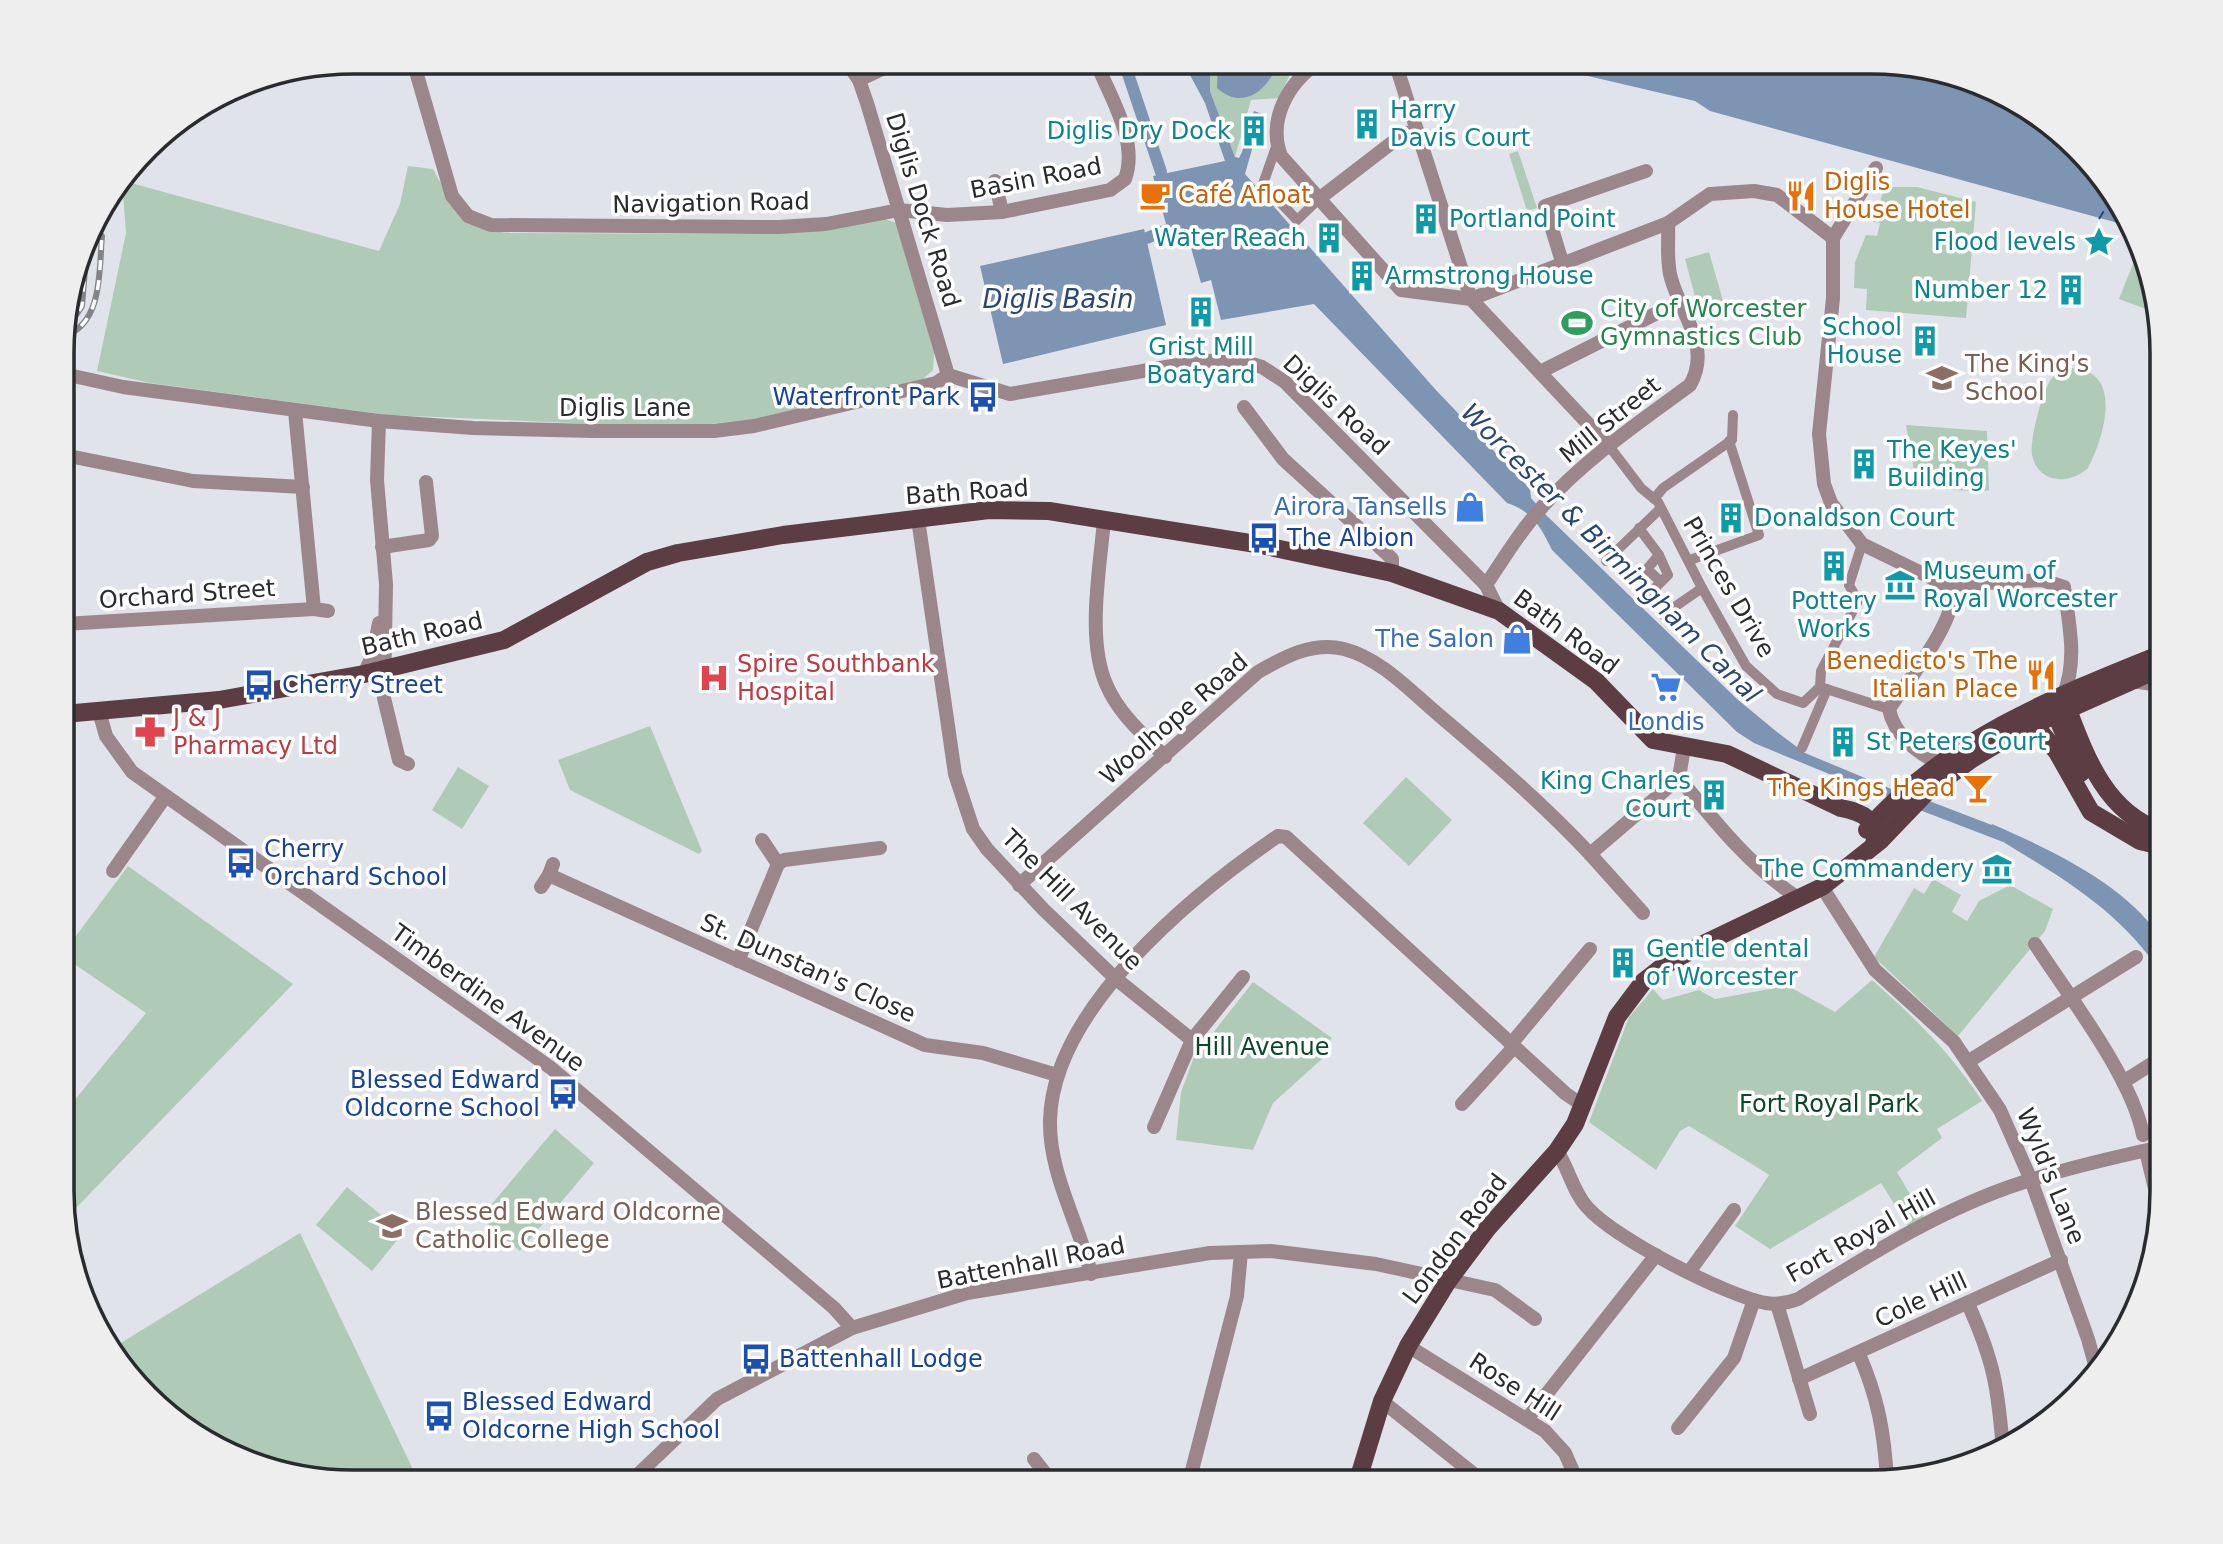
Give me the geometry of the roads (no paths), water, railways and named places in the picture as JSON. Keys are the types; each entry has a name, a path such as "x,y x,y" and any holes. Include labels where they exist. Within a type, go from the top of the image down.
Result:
{"main road":[{"name":"Bath Road","path":"74,713 219,700 363,674 504,640 647,562 667,556 778,536 918,519 1001,510 1049,511 1256,544 1392,573 1499,611 1596,681 1653,740 1727,754 1841,808 1883,820"},
{"path":"1920,785 2150,660"},
{"path":"1791,901 1822,887 1857,856 1883,820 1941,764 1972,743 2150,673"},
{"path":"2062,707 2088,788 2111,825"},
{"path":"2062,707 2113,801 2142,825 2150,828"},
{"path":"2035,724 2050,741 2091,813 2140,841 2150,843"},
{"name":"London Road","path":"1361,1471 1382,1401 1408,1346 1448,1281 1488,1229 1558,1150 1584,1106 1609,1036 1628,1000 1644,981 1662,967 1791,901"}],"street":[{"name":"Navigation Road","path":"417,73 452,197 468,216 491,225 779,228 826,224 899,210"},
{"name":"Diglis Dock Road","path":"854,73 859,80 948,375"},
{"path":"859,80 874,73"},
{"name":"Basin Road","path":"899,210 947,215 1002,212 1110,190 1125,179 1129,168 1125,133 1100,73"},
{"path":"1305,73 1291,84 1281,107 1277,144 1263,184 1297,220 1320,198 1402,135 1417,130"},
{"path":"1399,73 1471,299 1609,446"},
{"path":"1277,144 1282,156 1401,290 1471,299 1668,223 1710,194 1754,191 1777,195 1833,238"},
{"path":"1876,168 1833,238 1833,298 1819,434 1822,471 1831,503 1861,544 1951,587 2042,580 2064,587 2071,640 2070,677 2062,707"},
{"path":"1563,265 1541,207 1646,171"},
{"path":"995,181 1002,212"},
{"name":"Mill Street","path":"1486,585 1526,526 1546,503 1609,446 1690,384 1698,371 1698,342 1679,302 1670,275 1668,223"},
{"path":"1540,372 1679,302"},
{"name":"Diglis Road","path":"948,375 1010,394 1200,361 1239,360 1262,367 1286,382 1486,585"},
{"name":"Diglis Lane","path":"74,376 123,387 379,421 473,428 714,431 754,426 936,383 948,375"},
{"path":"1244,407 1283,459 1392,559 1392,573"},
{"path":"74,457 193,481 303,487 295,411"},
{"path":"1690,560 1759,535 1730,440 1733,415"},
{"path":"379,421 377,480 386,584 383,669 385,700 399,760 408,764"},
{"path":"1606,561 1639,528 1657,504 1663,488 1730,440"},
{"name":"Princes Drive","path":"1609,446 1641,488 1657,504 1746,666 1777,694 1803,703 1823,688"},
{"path":"382,547 429,540 432,536 426,482"},
{"name":"Orchard Street","path":"74,623 321,610 303,487"},
{"name":"The Hill Avenue","path":"918,519 955,774 973,829 1019,885 1115,978 1192,1040"},
{"path":"1104,520 1096,639 1098,660 1106,686 1122,711 1165,757"},
{"path":"1639,528 1660,555 1668,575 1660,580 1645,598"},
{"path":"1802,748 1823,688 1821,671 1857,601 1849,585 1861,544"},
{"path":"1660,555 1647,569 1660,580"},
{"path":"363,674 373,654 386,584"},
{"path":"1486,585 1499,611"},
{"path":"1889,709 1940,632 1953,603 1951,587"},
{"path":"1663,615 1702,589"},
{"name":"Woolhope Road","path":"1019,885 1258,672 1290,653 1323,647 1343,649 1378,664 1542,802 1643,913"},
{"path":"2131,681 2150,684"},
{"path":"1823,688 1889,709 1898,730 1919,753 1941,764"},
{"name":"Timberdine Avenue","path":"99,711 106,736 122,760 165,797 551,1069 834,1308 852,1328"},
{"path":"1590,854 1679,778 1684,747"},
{"path":"1919,753 1920,785"},
{"path":"1679,778 1727,837 1791,901"},
{"path":"113,871 165,797"},
{"path":"1091,1274 1057,1169 1050,1121 1058,1075 1072,1040 1115,978 1215,883 1278,836 1286,837 1512,1045 1584,1106"},
{"path":"762,840 779,864"},
{"path":"738,961 779,864 784,860 880,848"},
{"name":"St. Dunstan's Close","path":"548,876 925,1045 983,1053 1058,1075"},
{"name":"Wyld's Lane","path":"1822,887 1875,970 1954,1042 1969,1061 2015,1138 2095,1357"},
{"path":"2035,944 2123,1082 2138,1110 2143,1135"},
{"path":"1462,1104 1512,1045 1581,954"},
{"path":"1969,1061 2136,957"},
{"path":"1154,1127 1192,1040 1242,977"},
{"path":"2123,1082 2150,1065"},
{"name":"Fort Royal Hill","path":"1558,1150 1587,1207 1656,1255 1689,1272 1754,1300 1777,1304 1798,1299 1915,1229 1973,1202 2031,1180 2150,1150"},
{"path":"1689,1272 1734,1210"},
{"path":"1192,1471 1237,1296 1241,1252"},
{"name":"Battenhall Road","path":"641,1471 717,1399 852,1328 967,1293 1210,1253 1313,1255 1417,1271 1448,1281 1495,1290 1535,1319"},
{"path":"1527,1419 1656,1255"},
{"name":"Cole Hill","path":"1799,1380 2060,1260"},
{"path":"1678,1428 1734,1358 1754,1300"},
{"path":"1777,1304 1810,1414"},
{"path":"1968,1304 1983,1337 1998,1385 2002,1437"},
{"name":"Rose Hill","path":"1408,1346 1527,1419 1557,1442 1572,1471"},
{"path":"1858,1354 1876,1393 1886,1470"},
{"path":"1382,1401 1470,1471"},
{"path":"1034,1459 1043,1471"}],"water":[{"path":"1189,73 1210,73 1210,91 1235,157 1239,158 1254,111 1262,114 1245,174 1435,389 1530,489 1531,498 1546,515 1737,699 1777,732 1805,753 1889,788 1905,798 1880,795 1754,743 1737,732 1552,550 1540,527 1529,515 1507,503 1314,304 1221,320 1211,280 1201,283 1186,230 1169,235 1153,176 1225,161 1205,103"},
{"path":"1218,73 1273,73 1262,88 1246,97 1236,98 1217,88"},
{"path":"1575,73 1870,73 1907,76 1942,83 1994,102 2040,131 2068,155 2092,183 2118,223 1710,111 1695,101"},
{"name":"Diglis Basin","path":"1144,229 1166,325 1003,364 980,266"},
{"path":"1992,824 2062,857 2107,885 2150,923 2150,957 2125,928 2082,893 1987,832"}],"waterway":[{"path":"1128,73 1161,172"},
{"path":"1147,238 1169,229"},
{"name":"Worcester & Birmingham Canal","path":"1910,800 2004,836"}],"railway":[{"path":"74,331 86,320 96,294 102,236 100,234"},
{"path":"76,315 82,306 85,275"}],"place":[{"name":"Harry Davis Court","path":"1367,124"},
{"name":"Diglis Dry Dock","path":"1254,131"},
{"name":"Café Afloat","path":"1155,195"},
{"name":"Diglis House Hotel","path":"1801,196"},
{"name":"Portland Point","path":"1426,219"},
{"name":"Water Reach","path":"1329,238"},
{"name":"Flood levels","path":"2099,242"},
{"name":"Armstrong House","path":"1362,276"},
{"name":"Number 12","path":"2071,290"},
{"name":"Grist Mill Boatyard","path":"1201,312"},
{"name":"City of Worcester Gymnastics Club","path":"1577,323"},
{"name":"School House","path":"1925,341"},
{"name":"The King's School","path":"1942,378"},
{"name":"Waterfront Park","path":"983,397"},
{"name":"The Keyes' Building","path":"1864,464"},
{"name":"Airora Tansells","path":"1470,507"},
{"name":"Donaldson Court","path":"1731,518"},
{"name":"The Albion","path":"1264,538"},
{"name":"Pottery Works","path":"1834,566"},
{"name":"Museum of Royal Worcester","path":"1900,585"},
{"name":"The Salon","path":"1517,639"},
{"name":"Benedicto's The Italian Place","path":"2041,675"},
{"name":"Spire Southbank Hospital","path":"714,678"},
{"name":"Cherry Street","path":"259,685"},
{"name":"Londis","path":"1666,687"},
{"name":"J & J Pharmacy Ltd","path":"150,732"},
{"name":"St Peters Court","path":"1843,742"},
{"name":"The Kings Head","path":"1978,788"},
{"name":"King Charles Court","path":"1714,795"},
{"name":"Cherry Orchard School","path":"241,863"},
{"name":"The Commandery","path":"1997,869"},
{"name":"Gentle dental of Worcester","path":"1623,963"},
{"name":"Blessed Edward Oldcorne School","path":"563,1094"},
{"name":"Blessed Edward Oldcorne Catholic College","path":"392,1226"},
{"name":"Battenhall Lodge","path":"756,1359"},
{"name":"Blessed Edward Oldcorne High School","path":"439,1416"}],"park label":[{"name":"Hill Avenue","path":"1262,1047"},
{"name":"Fort Royal Park","path":"1829,1104"}]}
